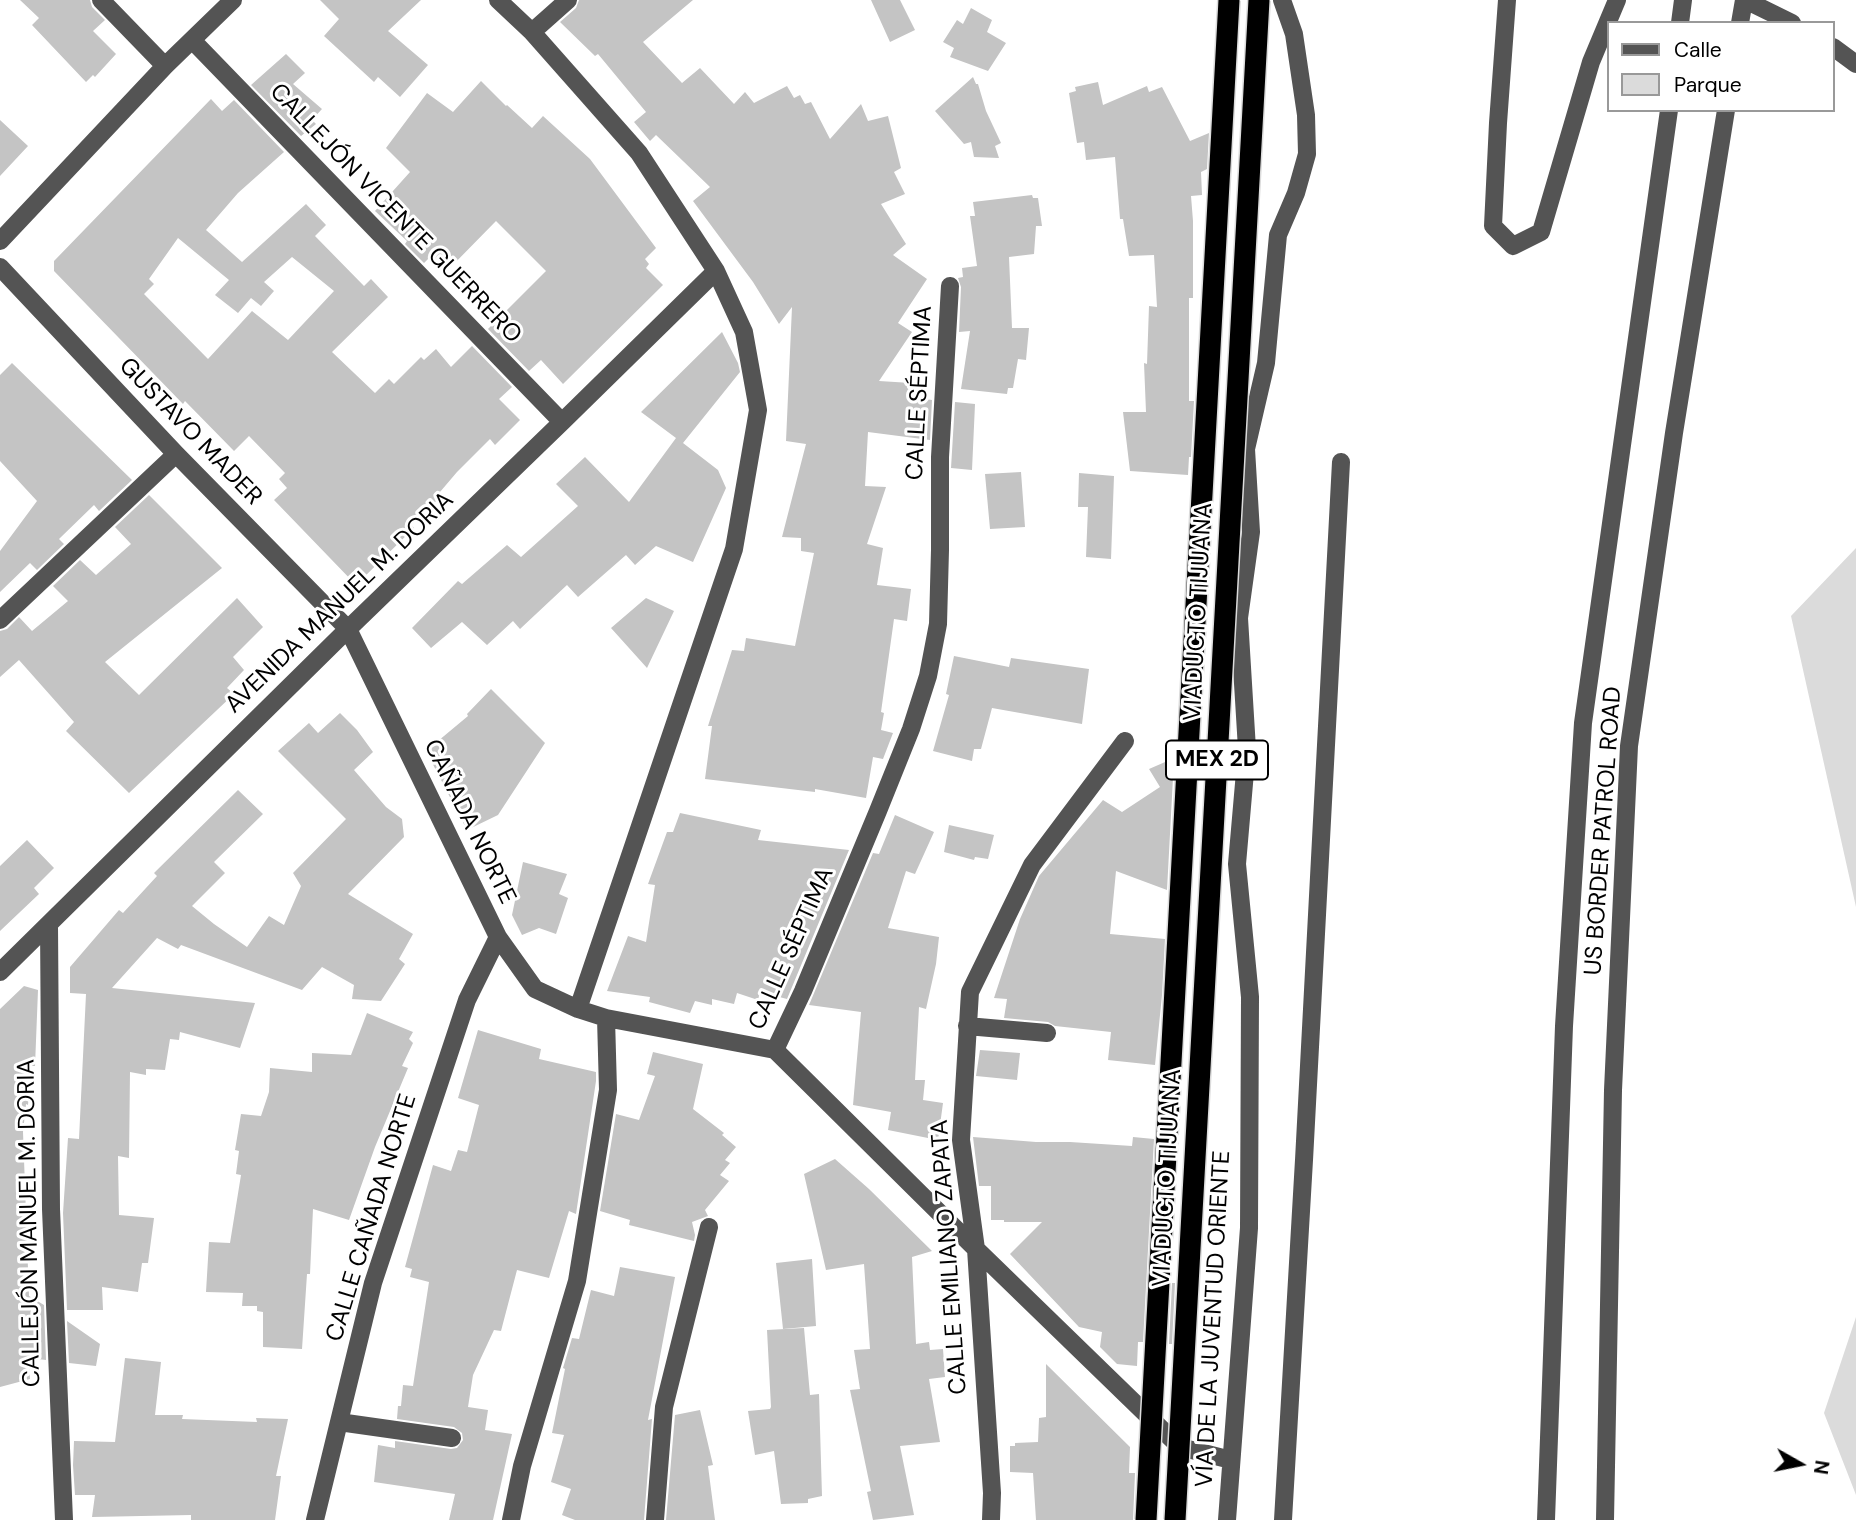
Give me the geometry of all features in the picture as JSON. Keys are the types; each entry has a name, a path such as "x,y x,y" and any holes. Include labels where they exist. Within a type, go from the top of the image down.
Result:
{"highway":[{"name":"VIADUCTO TIJUANA","path":"1146,1520 1229,0"},
{"name":"VIADUCTO TIJUANA","path":"1175,1520 1259,0"}],"street":[{"path":"101,0 165,66"},
{"path":"0,241 165,66 233,0"},
{"path":"498,0 532,32 639,153 716,271 744,332 758,410 734,549 578,1009"},
{"path":"532,32 568,0"},
{"name":"VÍA DE LA JUVENTUD ORIENTE","path":"1227,1520 1249,1228 1250,997 1237,864 1247,748 1239,618 1251,532 1246,449 1266,363 1278,235 1296,193 1307,154 1306,115 1294,34 1282,0"},
{"path":"1507,0 1493,226 1513,246 1541,232 1591,62 1608,21"},
{"path":"1608,21 1617,0"},
{"path":"1680,21 1683,0"},
{"path":"1740,21 1744,0 1788,21"},
{"name":"CALLEJÓN VICENTE GUERRERO","path":"192,40 562,422"},
{"path":"1835,48 1856,64"},
{"path":"1546,1520 1564,1026 1583,723 1669,112"},
{"name":"US BORDER PATROL ROAD","path":"1605,1520 1613,1090 1629,746 1674,433 1726,112"},
{"name":"GUSTAVO MADER","path":"0,267 176,454 348,629"},
{"name":"AVENIDA MANUEL M. DORIA","path":"0,972 716,271"},
{"name":"CALLE SÉPTIMA","path":"578,1009 606,1018 775,1050 803,991 873,824 911,729 928,676 938,624 940,457 950,286"},
{"path":"0,620 176,454"},
{"path":"1283,1520 1341,463"},
{"name":"CAÑADA NORTE","path":"348,629 498,937 535,989 578,1009"},
{"name":"CALLE EMILIANO ZAPATA","path":"991,1520 992,1493 976,1249 961,1140 970,992 1032,865 1125,741"},
{"name":"CALLEJÓN MANUEL M. DORIA","path":"49,924 51,1209 64,1520"},
{"name":"CALLE CAÑADA NORTE","path":"315,1520 373,1283 467,1000 498,937"},
{"path":"511,1520 523,1466 577,1281 608,1090 606,1018"},
{"path":"967,1026 1047,1033"},
{"path":"775,1050 1180,1447 1231,1460"},
{"path":"655,1520 664,1407 709,1227"},
{"path":"339,1422 452,1438"}],"green space":[{"path":"1856,548 1856,907 1791,616"},
{"path":"1856,1317 1856,1495 1824,1413"}],"building":[{"path":"20,0 90,0 92,7 105,20 93,31 116,54 95,77 93,75 86,82 32,25 39,18"},
{"path":"320,0 421,0 388,31 428,65 400,97 378,77 374,82 324,36 339,19"},
{"path":"579,0 693,0 643,42 682,83 700,68 734,104 745,92 754,103 787,86 794,98 800,95 805,104 811,102 830,139 861,104 868,121 888,116 901,168 894,172 905,194 881,204 906,244 893,255 927,279 898,323 912,332 879,381 911,383 910,397 932,400 930,440 868,432 865,486 886,487 867,544 883,548 877,585 911,589 907,621 894,619 881,712 884,713 881,730 893,733 883,759 873,757 866,798 815,789 815,792 705,779 712,726 708,726 732,650 744,651 746,638 795,646 814,553 801,551 801,538 782,537 806,444 786,441 792,307 779,324 753,282 693,201 710,187 656,135 650,141 634,122 646,112 598,54 595,56 560,22 576,8"},
{"path":"871,0 900,0 915,30 890,42"},
{"path":"971,8 992,20 987,32 1006,43 988,71 950,57 954,48 943,42 957,20 963,24"},
{"path":"286,54 305,73 293,84 322,109 312,120 316,124 301,136 251,85"},
{"path":"973,77 1001,143 995,146 999,158 974,157 971,142 964,144 935,111"},
{"path":"481,81 532,128 543,116 590,159 656,248 645,259 649,264 646,268 663,285 563,384 541,360 529,371 488,329 546,271 496,221 446,272 430,257 424,263 405,244 407,241 375,211 410,172 386,148 427,93 453,112"},
{"path":"1098,82 1103,105 1147,86 1149,92 1162,87 1190,141 1209,133 1207,169 1201,172 1202,195 1191,196 1193,298 1189,298 1189,401 1194,401 1188,475 1130,471 1123,412 1146,412 1144,363 1147,364 1149,306 1157,307 1154,255 1129,256 1123,219 1120,219 1115,157 1086,160 1084,142 1077,143 1069,93 1076,91 1075,87"},
{"path":"211,99 222,111 234,100 284,152 238,193 206,230 242,262 306,204 326,225 315,236 364,286 371,279 388,297 332,352 375,393 389,379 394,384 421,357 424,360 436,349 451,367 472,346 512,387 499,399 520,420 495,445 490,439 457,472 440,492 443,495 411,524 414,528 356,585 274,500 287,488 279,479 285,473 249,436 234,451 185,401 183,404 54,271 54,261","holes":["178,238 229,280 215,295 238,313 251,298 261,306 274,291 264,282 292,257 334,291 288,340 252,311 208,359 144,294 154,284 149,279"]},
{"path":"0,120 28,146 0,176"},
{"path":"1032,195 1033,198 1038,198 1042,226 1036,226 1034,254 1009,257 1012,328 1029,328 1026,360 1018,359 1013,388 1008,388 1007,394 961,389 970,331 959,332 961,287 958,278 963,277 962,268 977,266 970,216 975,216 973,202"},
{"path":"722,332 740,372 683,443 718,470 726,488 693,562 656,546 635,565 626,555 578,597 567,585 520,629 513,621 487,645 462,622 431,648 412,628 458,581 462,584 507,545 521,557 578,506 556,484 585,457 629,502 676,438 641,412"},
{"path":"12,363 132,480 99,511 94,505 59,539 64,544 37,570 30,563 0,592 0,551 37,501 0,461 0,375"},
{"path":"955,402 975,404 972,470 951,468"},
{"path":"1021,472 1025,527 990,529 985,474"},
{"path":"1079,473 1114,476 1111,559 1086,557 1088,507 1078,507"},
{"path":"149,495 222,568 105,662 139,695 237,598 263,627 233,657 244,670 227,688 234,694 129,793 66,731 74,722 19,660 0,677 0,631 7,629 19,617 32,631 68,601 53,586 80,560 96,575 131,544 115,527"},
{"path":"646,598 674,611 647,668 611,628"},
{"path":"954,656 1009,667 1011,658 1089,669 1082,724 992,708 981,749 974,749 972,761 933,751 949,695 946,694"},
{"path":"491,689 545,743 498,815 467,830 426,751 468,716"},
{"path":"340,713 373,752 354,770 386,807 402,819 404,837 348,894 413,934 399,959 405,964 381,1001 352,999 354,985 322,967 302,990 181,945 178,949 157,938 112,988 255,1003 240,1048 180,1032 179,1040 170,1039 165,1070 146,1069 146,1075 130,1072 129,1158 118,1156 119,1215 154,1218 148,1263 142,1263 138,1292 102,1287 103,1310 67,1310 63,1213 68,1138 79,1139 86,994 70,993 70,967 119,910 123,913 157,876 154,873 238,790 263,814 214,862 225,873 192,906 247,947 269,916 284,925 301,886 293,873 346,819 278,751 309,723 318,733"},
{"path":"1172,759 1167,890 1116,871 1110,934 1165,939 1155,1065 1108,1060 1111,1032 1004,1018 1007,999 994,998 1020,919 1039,876 1103,800 1122,812 1160,787 1149,769"},
{"path":"680,813 761,830 758,840 849,850 787,999 760,992 758,1000 737,993 734,1004 712,999 712,1005 695,1001 690,1013 649,1002 650,997 607,991 628,936 646,942 655,885 648,884 667,832 673,832"},
{"path":"895,815 934,832 915,874 906,871 888,928 939,937 926,1009 919,1007 915,1080 925,1080 923,1100 943,1103 938,1140 888,1130 891,1112 853,1105 861,1012 809,1005 873,853 879,854"},
{"path":"949,825 994,835 988,859 975,857 974,860 944,852"},
{"path":"27,840 54,868 34,888 39,894 0,931 0,866"},
{"path":"523,862 567,874 559,894 568,898 556,934 539,928 522,935 512,915"},
{"path":"24,986 38,990 35,1066 31,1066 23,1132 29,1296 44,1305 46,1360 29,1358 30,1379 0,1387 0,1009"},
{"path":"367,1013 413,1032 409,1039 413,1043 402,1066 408,1068 375,1147 349,1220 313,1209 310,1274 307,1274 302,1349 263,1347 263,1312 257,1311 257,1306 242,1306 243,1293 206,1292 209,1242 230,1243 241,1175 236,1174 239,1151 235,1150 241,1114 261,1116 269,1092 270,1068 312,1072 312,1053 351,1055"},
{"path":"478,1030 541,1049 539,1059 596,1072 596,1081 576,1214 569,1211 549,1278 517,1270 501,1331 494,1330 473,1375 468,1407 488,1410 485,1430 512,1434 493,1520 449,1520 455,1494 374,1482 378,1445 395,1448 395,1441 451,1449 457,1448 463,1440 462,1433 454,1427 397,1419 403,1385 413,1386 429,1282 410,1277 412,1269 405,1267 433,1165 451,1171 458,1150 467,1152 479,1105 458,1098"},
{"path":"980,1050 1020,1053 1017,1080 976,1076"},
{"path":"653,1052 703,1064 693,1109 724,1133 722,1135 736,1147 725,1160 730,1163 720,1175 729,1181 705,1210 708,1216 692,1222 694,1241 629,1225 630,1220 600,1211 616,1114 639,1120 655,1076 647,1074"},
{"path":"973,1137 1132,1146 1133,1137 1154,1139 1143,1342 1138,1342 1137,1366 1117,1364 1100,1347 1102,1332 1079,1327 1010,1254 1042,1222 991,1220 991,1186 979,1186"},
{"path":"835,1159 932,1251 912,1257 916,1344 929,1342 930,1350 943,1349 945,1377 929,1379 940,1442 900,1446 914,1515 873,1520 867,1492 871,1491 850,1390 860,1389 854,1350 870,1349 864,1264 826,1270 804,1174"},
{"path":"812,1259 816,1326 783,1329 776,1263"},
{"path":"620,1267 675,1277 648,1420 652,1419 644,1520 575,1520 562,1515 571,1489 551,1482 564,1435 552,1433 565,1369 563,1368 572,1338 579,1339 591,1290 614,1296"},
{"path":"1172,1283 1175,1283 1172,1344 1169,1344"},
{"path":"67,1321 100,1344 96,1366 69,1363"},
{"path":"804,1328 810,1395 819,1394 822,1496 808,1499 808,1503 781,1504 774,1451 755,1455 748,1411 771,1407 767,1330"},
{"path":"125,1358 161,1362 155,1415 183,1415 182,1419 257,1422 256,1418 288,1419 276,1476 281,1476 275,1520 191,1520 191,1515 92,1517 95,1495 75,1495 74,1441 115,1442"},
{"path":"1046,1364 1130,1447 1129,1473 1135,1473 1133,1520 1036,1520 1033,1473 1010,1472 1010,1446 1015,1446 1015,1443 1038,1442 1039,1418 1046,1417"},
{"path":"700,1410 713,1465 708,1466 715,1520 666,1520 675,1415"}]}
